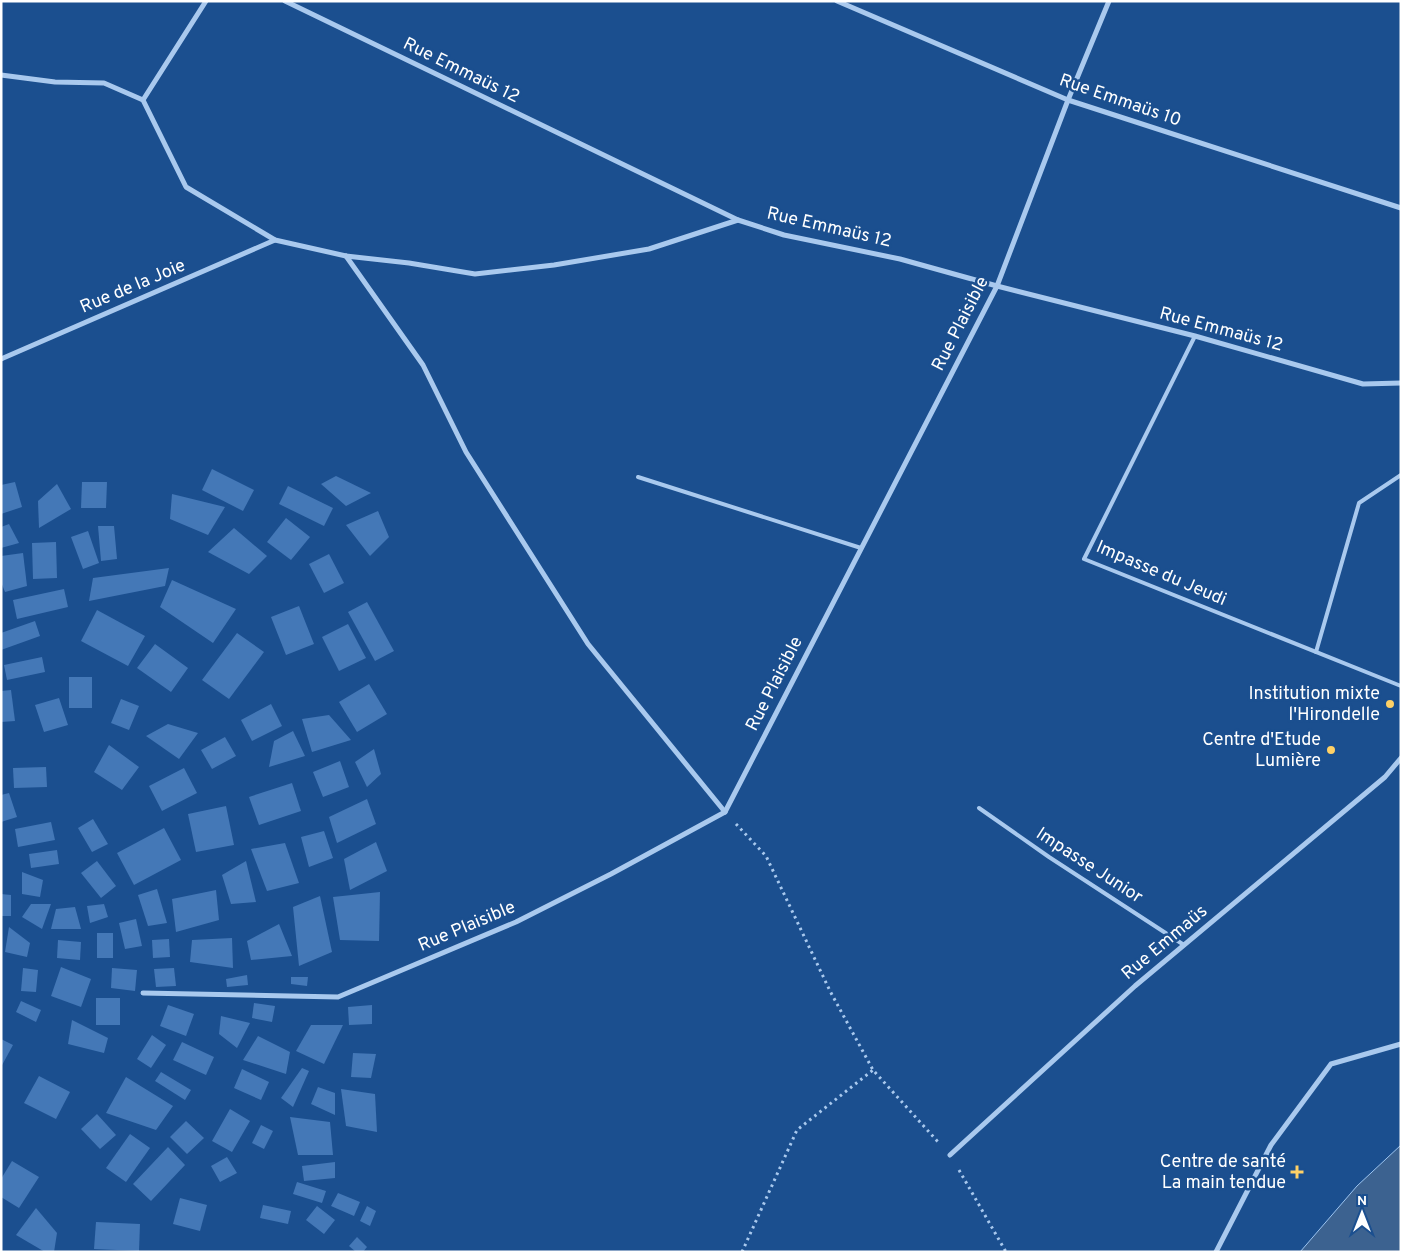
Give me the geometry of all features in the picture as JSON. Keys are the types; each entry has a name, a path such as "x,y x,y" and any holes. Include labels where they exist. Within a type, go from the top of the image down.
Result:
{"street":[{"path":"143,100 206,1"},
{"name":"Rue Emmaüs 12","path":"285,1 738,220 784,235 900,259 997,286 1195,336 1363,384 1401,383"},
{"name":"Rue Emmaüs 10","path":"837,1 1068,100 1401,208"},
{"name":"Rue Plaisible","path":"143,993 338,997 516,922 611,874 725,812 997,286 1068,100 1109,1"},
{"path":"1,76 55,82 104,82 143,100 186,187 275,240 346,256 409,263 475,274 554,265 649,249 738,220"},
{"name":"Rue de la Joie","path":"1,359 275,240"},
{"path":"346,256 423,366 466,452 588,644 725,812"},
{"name":"Rue Emmaüs","path":"950,1155 1135,986 1385,777 1401,758"},
{"path":"1216,1252 1271,1145 1331,1064 1401,1044"}],"lane":[{"name":"Impasse du Jeudi","path":"1195,336 1084,559 1401,686"},
{"path":"1316,652 1359,503 1401,475"},
{"path":"638,477 861,548"},
{"name":"Impasse Junior","path":"979,808 1049,857 1184,944"}],"path":[{"path":"725,812 766,856 830,991 873,1070 950,1155 1006,1252"},
{"path":"741,1251 797,1130 873,1070"}],"water":[{"path":"1401,1145 1401,1252 1300,1252 1357,1186"}],"building":[{"path":"212,469 254,490 243,511 202,490"},
{"path":"336,476 371,493 346,506 321,484"},
{"path":"15,482 22,507 1,514 1,485"},
{"path":"82,482 107,482 106,508 81,508"},
{"path":"57,484 71,509 39,528 38,501"},
{"path":"288,486 333,508 324,526 279,504"},
{"path":"172,494 225,507 208,535 170,519"},
{"path":"378,511 389,537 370,556 346,525"},
{"path":"286,518 310,537 291,560 267,542"},
{"path":"9,524 19,543 1,548 1,527"},
{"path":"98,526 114,526 117,559 101,561"},
{"path":"234,528 267,556 249,574 208,552"},
{"path":"88,531 99,563 83,569 71,537"},
{"path":"56,542 57,578 33,579 32,543"},
{"path":"23,553 27,586 5,592 1,582 1,556"},
{"path":"329,554 344,583 324,593 309,564"},
{"path":"169,568 165,586 89,601 93,578"},
{"path":"172,580 236,609 213,643 160,607"},
{"path":"64,589 68,607 17,619 13,600"},
{"path":"367,602 394,651 375,661 348,612"},
{"path":"299,606 314,644 286,655 271,617"},
{"path":"97,610 145,636 128,666 81,641"},
{"path":"35,621 40,636 1,650 1,633"},
{"path":"348,624 366,658 339,671 322,637"},
{"path":"237,633 264,652 229,699 202,680"},
{"path":"155,644 188,668 171,692 137,668"},
{"path":"42,657 45,672 7,680 4,665"},
{"path":"69,677 92,677 92,708 69,708"},
{"path":"369,684 387,714 357,732 339,702"},
{"path":"11,690 15,721 1,722 1,691"},
{"path":"59,698 68,725 44,732 35,705"},
{"path":"121,699 139,706 129,730 111,723"},
{"path":"271,704 282,726 252,741 241,720"},
{"path":"329,715 351,740 312,752 302,719"},
{"path":"168,724 198,733 179,759 146,736"},
{"path":"293,731 305,756 269,767 274,741"},
{"path":"225,737 236,756 212,769 201,750"},
{"path":"109,745 139,767 122,790 94,772"},
{"path":"374,749 381,774 367,787 355,762"},
{"path":"340,761 349,787 323,797 313,772"},
{"path":"46,767 47,787 14,788 13,768"},
{"path":"184,768 197,793 162,811 149,786"},
{"path":"292,783 301,811 259,825 249,797"},
{"path":"9,793 17,817 1,822 1,795"},
{"path":"367,799 376,824 337,843 329,817"},
{"path":"226,806 234,845 196,852 188,814"},
{"path":"93,819 108,844 92,852 78,828"},
{"path":"51,822 55,840 18,847 15,829"},
{"path":"164,828 181,860 134,885 117,853"},
{"path":"324,831 333,858 309,867 301,837"},
{"path":"376,842 387,871 350,890 344,859"},
{"path":"285,843 299,883 267,891 251,849"},
{"path":"57,850 59,864 31,868 29,854"},
{"path":"97,861 116,886 101,898 81,873"},
{"path":"246,861 256,902 231,904 222,875"},
{"path":"22,872 43,880 40,897 22,894"},
{"path":"157,889 167,923 148,926 138,895"},
{"path":"216,890 219,920 176,932 172,899"},
{"path":"380,892 379,941 340,940 333,897"},
{"path":"1,894 11,895 11,916 1,916"},
{"path":"320,896 332,952 299,966 293,907"},
{"path":"31,904 51,904 42,929 22,917"},
{"path":"104,904 108,917 90,923 87,906"},
{"path":"75,907 81,929 51,929 56,909"},
{"path":"136,919 142,946 125,949 119,923"},
{"path":"279,924 292,956 251,960 247,941"},
{"path":"9,927 30,943 27,957 5,952"},
{"path":"97,933 113,933 113,958 97,958"},
{"path":"232,938 233,968 190,962 192,940"},
{"path":"169,939 170,957 153,958 152,940"},
{"path":"58,940 81,942 80,960 57,958"},
{"path":"61,967 91,979 81,1007 51,996"},
{"path":"23,968 38,970 36,992 21,991"},
{"path":"112,968 137,970 135,991 111,988"},
{"path":"174,968 176,986 156,987 154,969"},
{"path":"247,975 248,985 227,987 226,979"},
{"path":"291,977 308,977 307,986 291,984"},
{"path":"96,998 120,998 120,1025 96,1025"},
{"path":"21,1001 41,1010 36,1022 16,1012"},
{"path":"254,1003 275,1006 272,1022 252,1018"},
{"path":"168,1005 194,1014 186,1036 160,1026"},
{"path":"372,1005 372,1024 349,1025 348,1007"},
{"path":"221,1016 250,1023 237,1048 219,1034"},
{"path":"72,1020 108,1038 104,1053 68,1044"},
{"path":"311,1025 343,1025 324,1064 296,1051"},
{"path":"152,1035 166,1045 151,1068 137,1059"},
{"path":"258,1036 290,1052 286,1074 243,1060"},
{"path":"1,1039 13,1045 1,1067"},
{"path":"182,1042 214,1057 206,1075 173,1060"},
{"path":"353,1053 376,1054 371,1078 351,1077"},
{"path":"302,1068 309,1071 293,1107 281,1098"},
{"path":"242,1069 269,1082 261,1100 234,1088"},
{"path":"161,1072 191,1090 185,1100 155,1081"},
{"path":"39,1076 70,1092 56,1119 24,1103"},
{"path":"126,1077 173,1106 156,1130 106,1113"},
{"path":"318,1087 335,1093 335,1115 311,1104"},
{"path":"341,1089 375,1094 377,1132 346,1126"},
{"path":"230,1109 250,1121 232,1152 212,1141"},
{"path":"97,1114 116,1135 100,1149 81,1129"},
{"path":"290,1117 330,1122 333,1155 298,1155"},
{"path":"186,1121 204,1138 187,1154 170,1137"},
{"path":"261,1125 273,1131 264,1149 252,1143"},
{"path":"130,1134 150,1148 126,1182 106,1168"},
{"path":"168,1147 185,1165 151,1201 133,1184"},
{"path":"227,1157 237,1173 220,1182 211,1166"},
{"path":"12,1161 39,1177 19,1208 1,1197 1,1179"},
{"path":"335,1162 335,1178 304,1181 302,1166"},
{"path":"297,1182 326,1191 322,1203 293,1194"},
{"path":"338,1193 360,1202 354,1216 331,1206"},
{"path":"180,1198 207,1205 200,1231 173,1224"},
{"path":"263,1205 291,1211 288,1224 260,1218"},
{"path":"317,1206 335,1220 324,1234 306,1220"},
{"path":"367,1206 376,1211 370,1226 360,1221"},
{"path":"36,1208 57,1233 54,1252 45,1252 16,1235"},
{"path":"96,1222 140,1224 139,1251 94,1249"},
{"path":"357,1237 367,1247 363,1252 356,1252 349,1246"}],"place":[{"name":"Institution mixte l'Hirondelle","path":"1390,704"},
{"name":"Centre d'Etude Lumière","path":"1331,750"},
{"name":"Centre de santé La main tendue","path":"1297,1172"}]}
